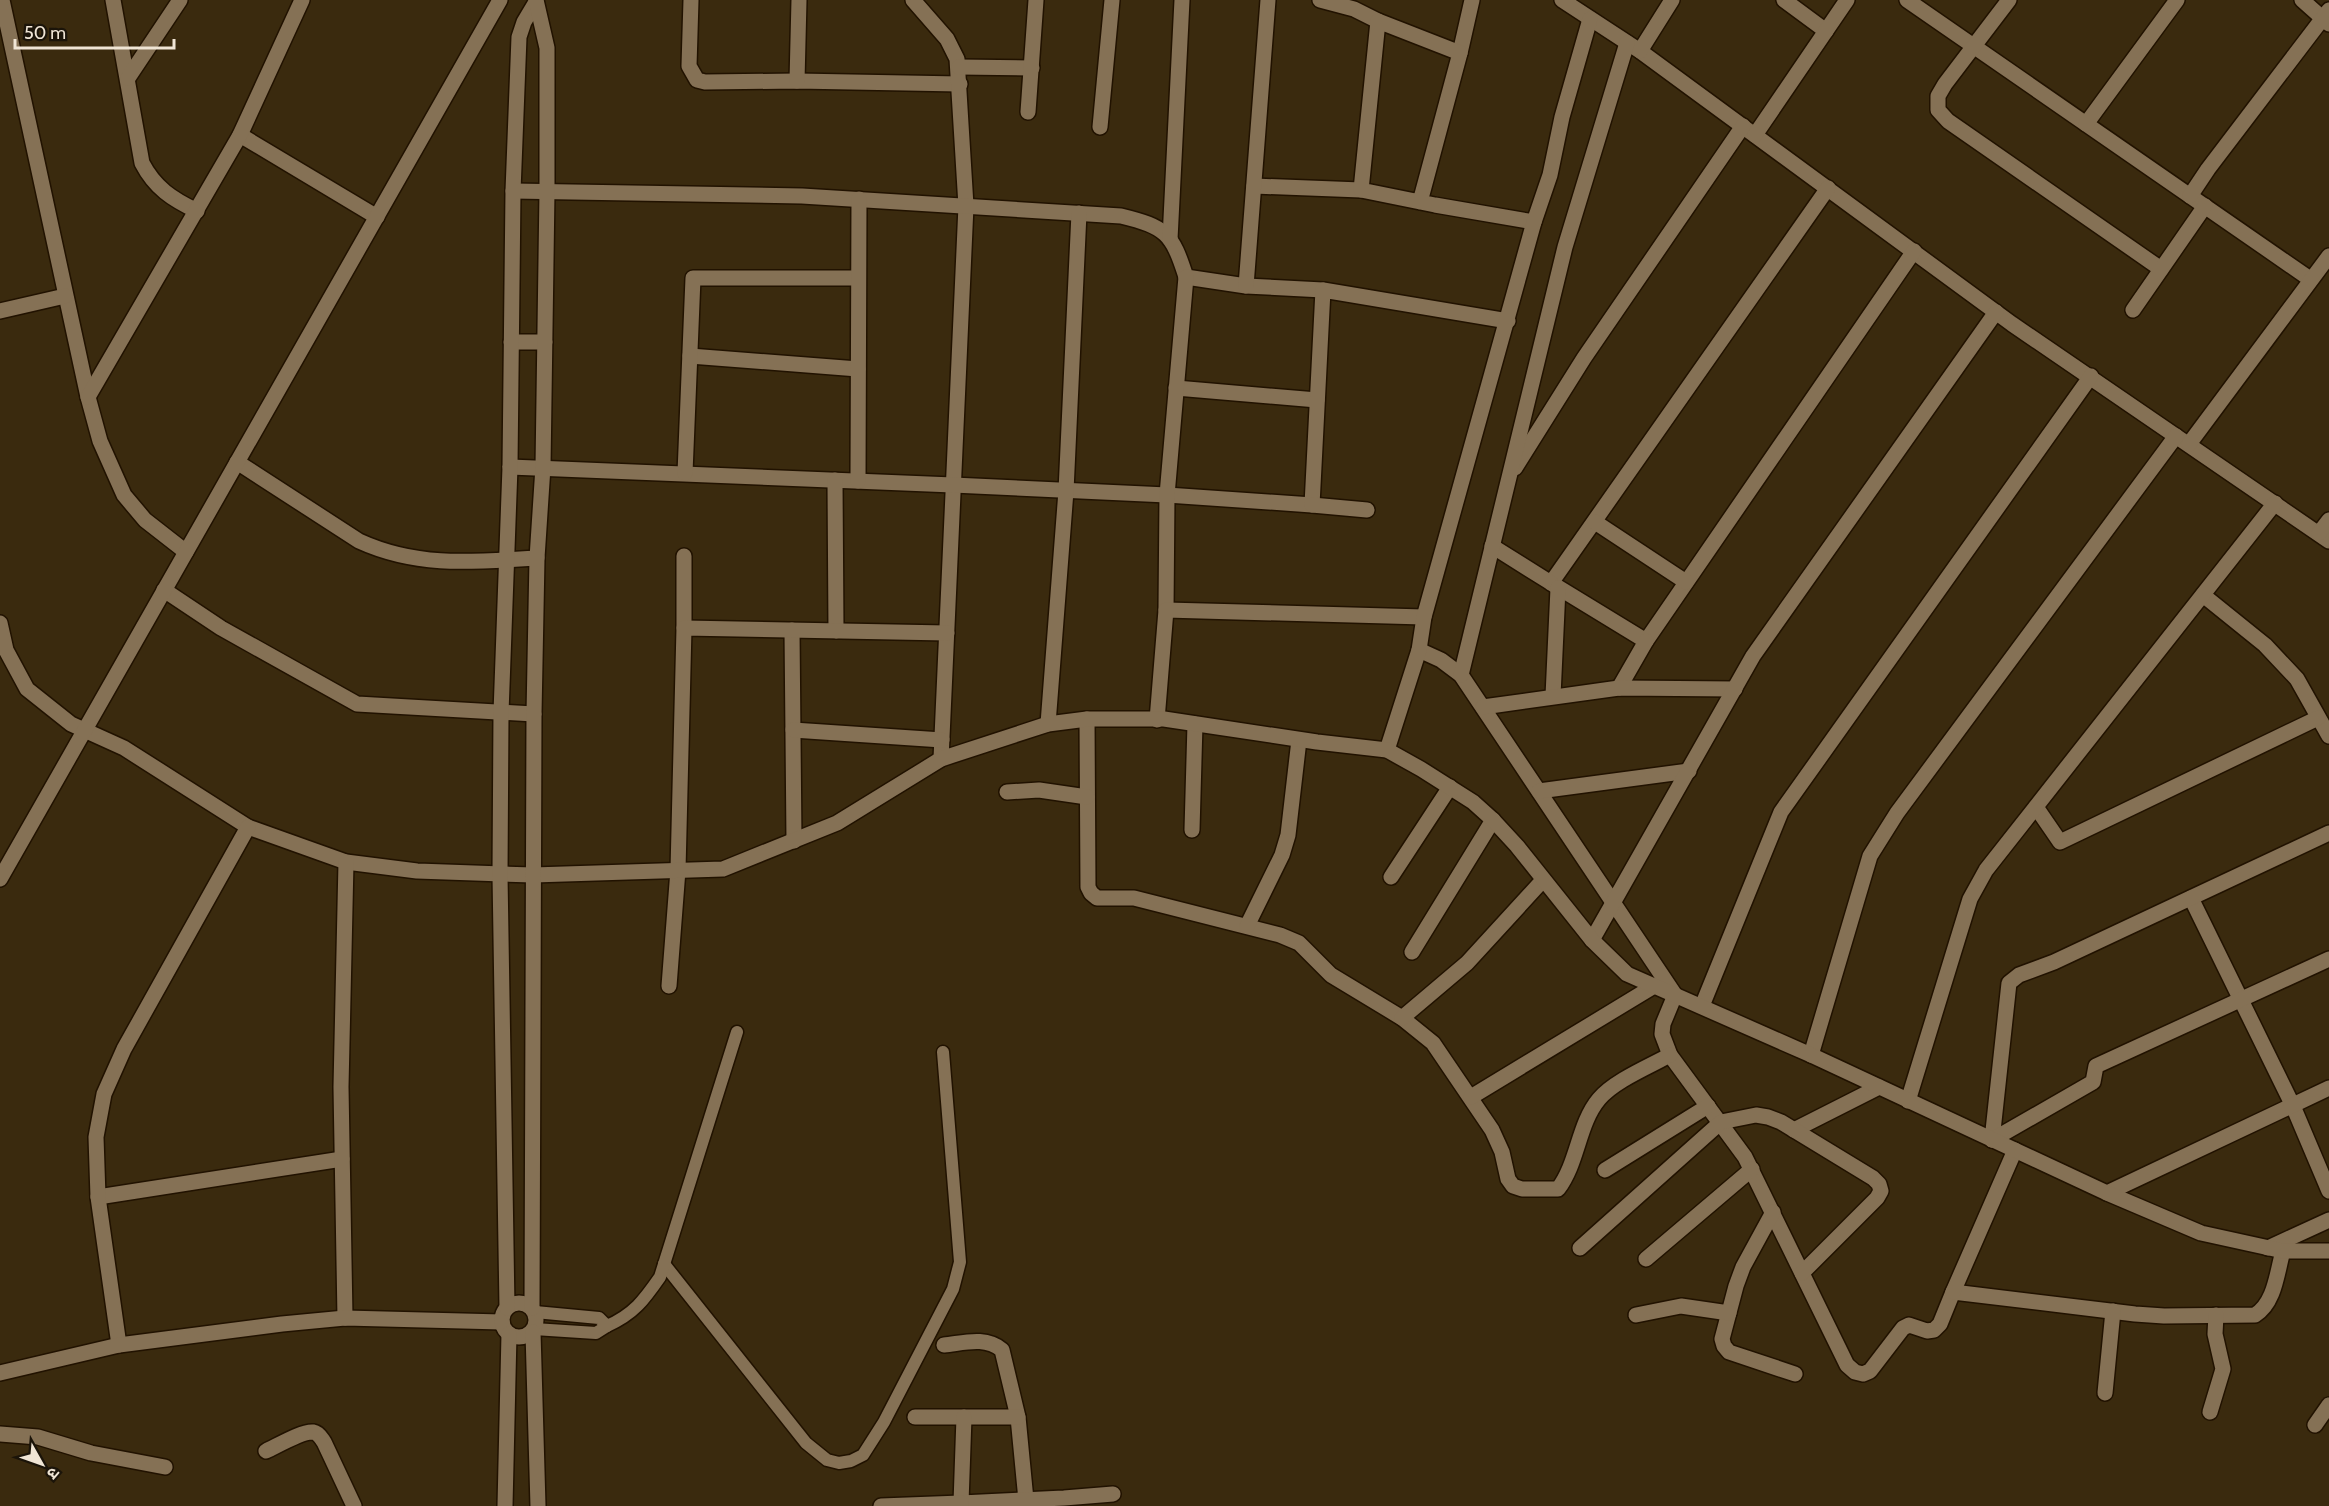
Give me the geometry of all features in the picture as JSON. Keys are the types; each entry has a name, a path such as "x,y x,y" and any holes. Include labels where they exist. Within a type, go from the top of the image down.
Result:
{"street":[{"path":"113,0 142,163 151,180 167,194 197,211"},
{"path":"128,78 180,0"},
{"path":"88,397 240,135 302,0"},
{"path":"0,879 500,0"},
{"path":"691,0 689,66 697,80 705,82 960,84"},
{"path":"797,81 799,0"},
{"path":"913,0 947,39 957,59 966,206 941,759"},
{"path":"1028,112 1036,0"},
{"path":"1100,128 1112,0"},
{"path":"1170,239 1182,0"},
{"path":"1246,286 1268,0"},
{"path":"1320,0 1354,9 1378,21 1460,53"},
{"path":"1420,202 1472,0"},
{"path":"1562,0 1633,47 1996,312 2324,537 2329,520"},
{"path":"1461,675 1565,247 1633,47 1672,0"},
{"path":"1784,0 1826,31"},
{"path":"1509,476 1590,349 1847,0"},
{"path":"1907,0 2310,279"},
{"path":"2008,0 1945,84 1938,96 1938,110 1948,121 2161,269"},
{"path":"2086,124 2177,0"},
{"path":"2190,196 2327,17 2302,0"},
{"path":"505,1506 506,1321 500,875 501,713 510,467 513,191 519,37 524,22 536,1"},
{"path":"0,1373 119,1345 345,1318 506,1321 521,1338 533,1330 537,1323 533,1310 534,714 537,558 543,467 547,48 536,1"},
{"path":"7,2 65,296 100,441 124,495 145,520 186,552"},
{"path":"1387,750 1419,650 1424,617 1534,222 1550,175 1562,117 1590,20"},
{"path":"1361,190 1378,21"},
{"path":"959,67 1032,68"},
{"path":"240,135 377,217"},
{"path":"1254,186 1361,190 1534,222"},
{"path":"1553,696 1555,586 1595,522 1828,188"},
{"path":"513,191 790,195 1121,216 1151,223 1170,239 1178,250 1186,277 1167,495 1166,610 1157,720"},
{"path":"858,481 859,199"},
{"path":"2133,310 2205,206"},
{"path":"1048,724 1066,491 1079,213"},
{"path":"1619,688 1646,641 1914,251"},
{"path":"1811,1055 1870,856 1897,813 2182,440 2329,256"},
{"path":"1186,277 1246,286 1323,290 1508,321"},
{"path":"685,473 693,278 858,278"},
{"path":"1312,505 1323,290"},
{"path":"0,311 65,296"},
{"path":"1592,940 1753,656 1996,312"},
{"path":"511,342 545,342"},
{"path":"690,356 858,369"},
{"path":"1702,1006 1781,812 2091,376"},
{"path":"1176,388 1317,400"},
{"path":"237,462 359,542 380,551 440,563 537,558"},
{"path":"510,467 1167,495 1367,510"},
{"path":"835,480 836,631"},
{"path":"1908,1101 1970,899 1986,870 2276,503"},
{"path":"1595,522 1686,582"},
{"path":"1492,546 1646,641"},
{"path":"669,986 678,870 684,556"},
{"path":"164,590 221,628 357,704 534,714"},
{"path":"2203,595 2265,645 2297,679 2329,736"},
{"path":"1166,610 1424,617"},
{"path":"0,623 6,650 27,689 71,724 124,748 248,827 346,862 417,872 533,875 723,869 837,823 941,759 1048,724 1087,719 1157,720 1387,750 1473,802 1517,846 1592,940 1628,974 1811,1055 2107,1193 2201,1233 2276,1250 2329,1251"},
{"path":"684,628 947,633"},
{"path":"792,630 794,841"},
{"path":"1419,650 1441,660 1461,675 1675,995"},
{"path":"1483,707 1619,688 1735,689"},
{"path":"2036,807 2060,842 2318,717"},
{"path":"1087,719 1088,887 1091,893 1097,898 1140,899 1247,926 1290,938 1299,943 1331,975 1402,1018 1433,1043 1492,1130 1502,1152 1508,1179 1513,1186 1522,1189 1558,1189 1566,1179 1589,1115 1597,1101 1608,1090 1670,1055"},
{"path":"1192,830 1195,724"},
{"path":"793,730 942,740"},
{"path":"1247,926 1282,855 1288,835 1299,740"},
{"path":"1539,791 1689,771"},
{"path":"1390,877 1450,787"},
{"path":"1007,792 1039,790 1087,797"},
{"path":"1412,952 1492,820"},
{"path":"119,1345 98,1197 96,1137 104,1094 124,1049 248,827"},
{"path":"1992,1140 2009,983 2019,975 2054,962 2329,833"},
{"path":"345,1318 341,1087 346,862"},
{"path":"1402,1018 1467,963 1543,880"},
{"path":"2191,897 2293,1106 2329,1191"},
{"path":"1992,1140 2093,1082 2096,1066 2329,960"},
{"path":"1471,1097 1654,986"},
{"path":"1675,995 1663,1024 1662,1034 1670,1055 1752,1169 1847,1365 1855,1372 1863,1374 1870,1371 1903,1328 1909,1325 1927,1331 1934,1330 1940,1324 2015,1150"},
{"path":"1794,1130 1879,1087"},
{"path":"2107,1193 2329,1088"},
{"path":"1605,1170 1708,1106"},
{"path":"1580,1248 1720,1122 1756,1115 1768,1117 1794,1130 1873,1178 1879,1184 1881,1191 1877,1198 1802,1273"},
{"path":"98,1197 342,1159"},
{"path":"1646,1259 1752,1169"},
{"path":"1773,1212 1743,1268 1722,1339 1729,1352 1795,1374"},
{"path":"2276,1250 2329,1220"},
{"path":"1953,1292 2164,1316 2255,1315 2269,1302 2276,1250"},
{"path":"506,1321 517,1303 522,1303 533,1310"},
{"path":"1636,1315 1681,1306 1729,1313"},
{"path":"2105,1393 2113,1311"},
{"path":"2210,1412 2223,1369 2215,1334 2216,1315"},
{"path":"533,1330 538,1506"},
{"path":"944,1345 986,1341 1002,1350 1018,1417 1026,1500"},
{"path":"2315,1425 2329,1405"},
{"path":"915,1417 1018,1417"},
{"path":"961,1504 964,1418"},
{"path":"266,1451 302,1434 312,1432 319,1435 354,1506"},
{"path":"0,1434 38,1437 91,1453 165,1467"},
{"path":"881,1506 961,1504 1113,1494"}],"lane":[{"path":"533,1330 596,1333 628,1316 636,1309 660,1277 737,1032"},
{"path":"664,1264 806,1443 827,1460 839,1463 851,1461 862,1455 884,1422 953,1288 960,1262 943,1052"},
{"path":"533,1310 599,1318 607,1326"}]}
